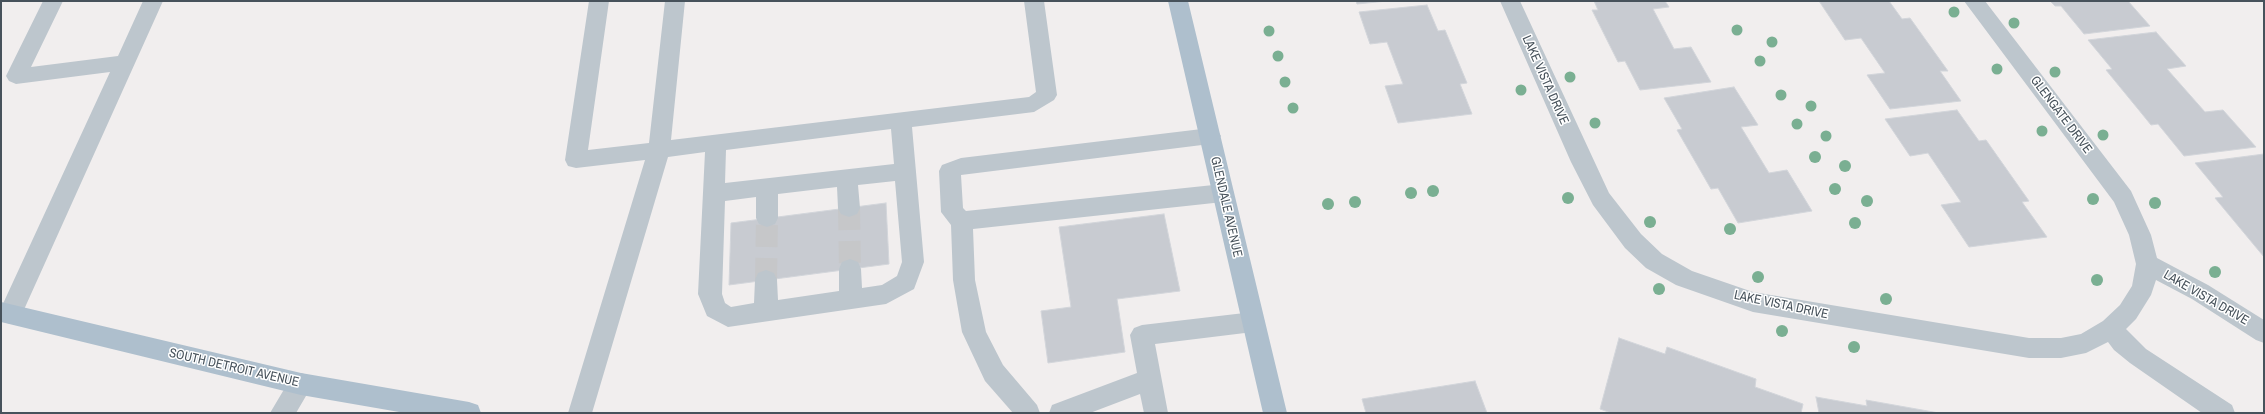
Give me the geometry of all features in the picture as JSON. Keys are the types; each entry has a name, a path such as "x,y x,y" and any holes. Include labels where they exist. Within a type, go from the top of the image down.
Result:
{"main road":[{"name":"GLENDALE AVENUE","path":"1178,1 1275,413"},
{"name":"SOUTH DETROIT AVENUE","path":"5,313 301,384 469,413"}],"street":[{"path":"8,75 53,1"},
{"path":"5,313 125,63 153,1"},
{"path":"599,1 576,160 1034,104 1047,95 1034,1"},
{"path":"580,413 659,150 675,1"},
{"name":"LAKE VISTA DRIVE","path":"1510,1 1582,162 1601,199 1633,241 1654,261 1684,278 1753,302 2029,348 2061,348 2086,343 2111,328 2128,312 2143,288 2147,264 2140,235"},
{"name":"GLENGATE DRIVE","path":"1974,1 2123,197 2140,235"},
{"path":"8,75 125,63"},
{"path":"716,143 710,294 715,309 728,317 886,294 906,282 913,262 904,171 901,120"},
{"path":"1028,413 994,373 974,332 964,280 962,221 952,212 950,171 961,166 1210,136"},
{"path":"714,193 904,171"},
{"path":"847,178 849,208"},
{"path":"767,188 767,218"},
{"path":"962,221 1223,193"},
{"name":"LAKE VISTA DRIVE","path":"2147,264 2200,292 2264,333"},
{"path":"850,269 851,299"},
{"path":"766,280 766,311"},
{"path":"1156,413 1142,335 1253,322"},
{"path":"2111,328 2122,343 2138,356 2177,384 2223,413"},
{"path":"1061,413 1150,379"},
{"path":"282,413 301,384"}],"building":[{"path":"1356,1 1387,1 1357,4"},
{"path":"1594,1 1665,1 1669,7 1653,9 1674,49 1691,47 1711,82 1640,90 1625,61 1618,62 1592,10 1598,10"},
{"path":"1819,1 1889,1 1902,19 1910,18 1948,71 1940,71 1961,101 1890,109 1867,75 1885,73 1861,38 1845,40"},
{"path":"2050,1 2128,1 2150,26 2084,34 2061,6 2055,6"},
{"path":"1427,5 1438,31 1445,30 1467,83 1460,84 1472,114 1398,123 1385,86 1403,84 1387,42 1370,44 1359,12"},
{"path":"2156,32 2186,66 2167,69 2205,112 2223,110 2256,147 2184,156 2158,124 2151,125 2106,70 2112,69 2088,40"},
{"path":"1734,87 1758,125 1741,127 1769,173 1787,170 1812,211 1738,223 1718,188 1711,189 1677,130 1682,129 1664,98"},
{"path":"1957,110 1979,141 1986,140 2029,201 2022,202 2047,237 1969,247 1941,205 1961,202 1928,153 1910,156 1885,119"},
{"path":"2264,154 2264,257 2215,198 2223,197 2195,163"},
{"path":"886,203 889,264 729,285 731,223"},
{"path":"1164,214 1180,291 1117,299 1125,352 1048,363 1041,311 1071,307 1059,227"},
{"path":"1619,338 1665,354 1667,347 1756,379 1755,387 1803,404 1801,413 1611,413 1600,409"},
{"path":"1475,381 1487,413 1366,413 1362,399"},
{"path":"1816,397 1867,406 1866,400 1939,413 1819,413"}],"tunnel":[{"path":"849,208 850,269"},
{"path":"766,280 767,218"}]}
